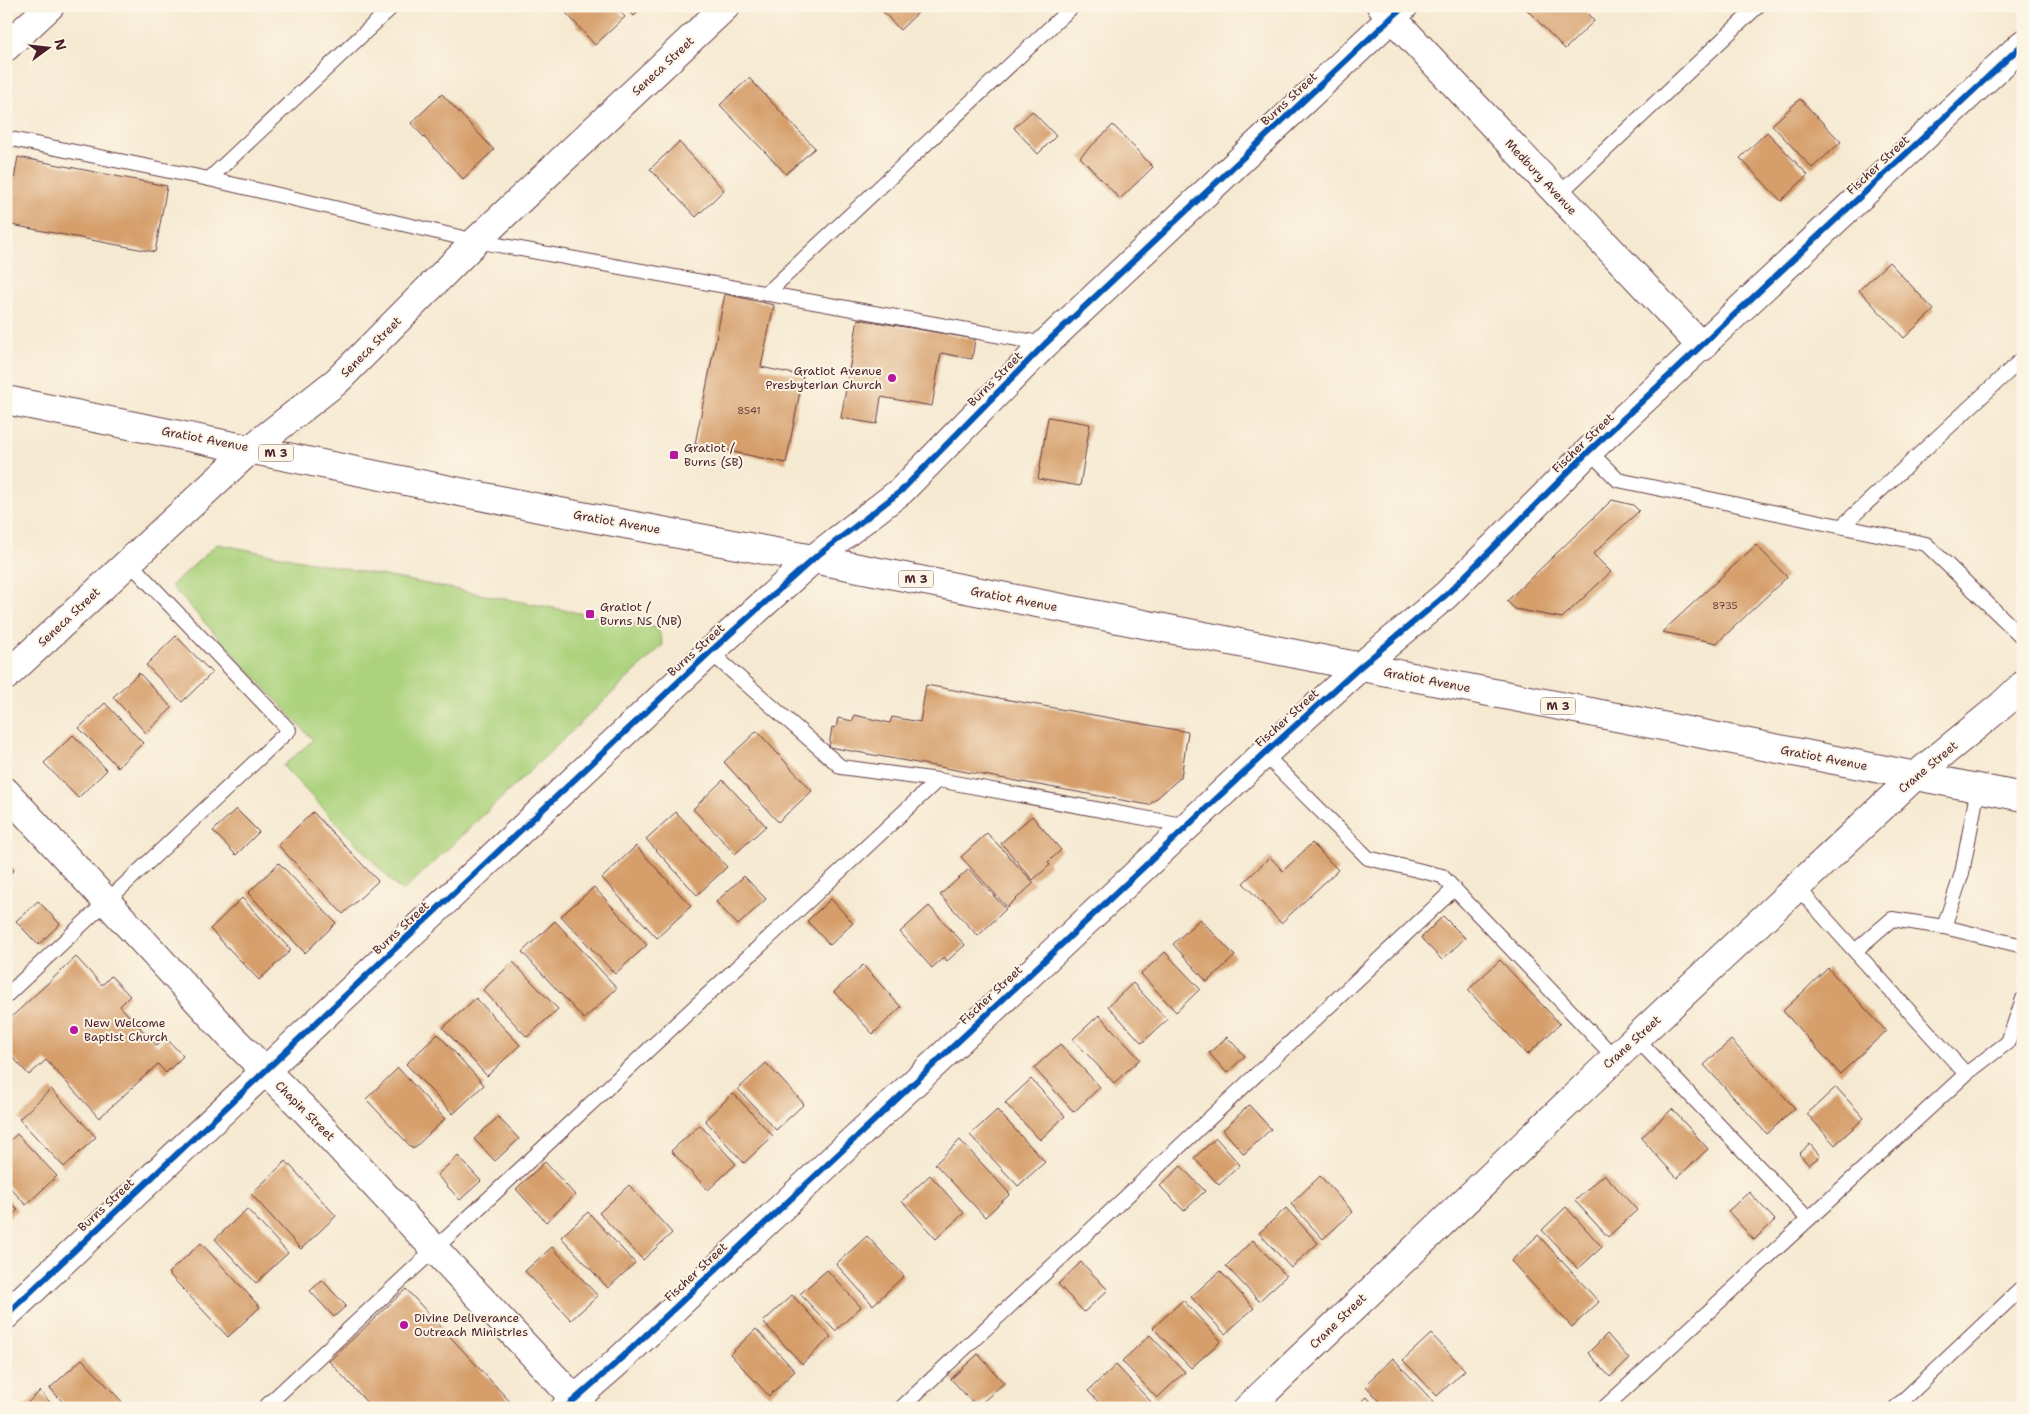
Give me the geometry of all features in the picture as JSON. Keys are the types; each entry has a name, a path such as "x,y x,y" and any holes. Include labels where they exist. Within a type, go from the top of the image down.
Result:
{"street":[{"path":"6,48 50,6"},
{"name":"Seneca Street","path":"6,676 252,448 337,382 476,241 726,6"},
{"name":"Medbury Avenue","path":"1392,10 1558,194 1702,347"},
{"name":"Burns Street","path":"6,1315 710,652 812,559 901,491 1045,344 1392,10"},
{"name":"Fischer Street","path":"574,1405 628,1351 1264,754 1360,666 1446,595 1589,451 2023,44"},
{"name":"Gratiot Avenue","path":"6,400 252,448 544,509 812,559 2023,797"},
{"name":"Crane Street","path":"1248,1408 1615,1058 1915,776 2002,705 2023,685"},
{"name":"Chapin Street","path":"6,792 265,1072 304,1110 434,1248 574,1405"}],"lane":[{"path":"209,179 393,6"},
{"path":"766,294 1073,6"},
{"path":"1558,194 1758,6"},
{"path":"6,138 209,179 476,241 1045,344"},
{"path":"1842,526 2023,358"},
{"path":"1589,451 1618,480 1926,544 2023,638"},
{"path":"6,996 289,730 128,561"},
{"path":"710,652 841,767 938,780 1188,826"},
{"path":"1264,754 1368,858 1442,876 1615,1058"},
{"path":"264,1408 938,780"},
{"path":"1944,927 1962,873 1978,788"},
{"path":"1797,887 1966,1074"},
{"path":"901,1408 1454,889"},
{"path":"1855,951 1892,919 1944,927 2023,946"},
{"path":"1604,1408 1966,1074 2008,1042 2023,999"},
{"path":"1636,1039 1808,1219"},
{"path":"1895,1408 2023,1288"}],"green space":[{"path":"217,544 658,628 663,645 402,892 283,766 313,740 171,586"}],"building":[{"path":"560,6 615,6 625,17 595,45"},
{"path":"625,6 644,6 634,16"},
{"path":"878,6 925,6 900,30"},
{"path":"1529,6 1581,6 1594,21 1565,49 1526,9"},
{"path":"749,78 815,148 786,174 720,105"},
{"path":"442,94 494,150 463,179 411,123"},
{"path":"1800,99 1841,142 1812,168 1772,125"},
{"path":"1032,111 1056,136 1038,154 1014,128"},
{"path":"1113,125 1153,167 1120,199 1080,157"},
{"path":"1767,132 1808,175 1781,201 1740,158"},
{"path":"679,142 724,190 696,217 650,169"},
{"path":"6,156 9,156 7,169 6,169"},
{"path":"18,157 167,186 155,252 6,224"},
{"path":"1889,262 1934,310 1904,338 1859,290"},
{"path":"725,294 774,305 761,367 803,376 786,463 695,444"},
{"name":"Gratiot Avenue Presbyterian Church","path":"858,319 975,339 972,359 941,353 932,406 881,397 877,424 841,418"},
{"path":"1048,417 1090,424 1080,486 1038,479"},
{"path":"1612,500 1633,505 1639,511 1593,554 1611,572 1562,618 1515,609 1507,601"},
{"path":"1756,545 1787,577 1717,643 1662,632"},
{"path":"176,636 212,673 182,702 146,665"},
{"path":"139,673 172,708 146,733 113,697"},
{"path":"926,685 1188,732 1181,777 1149,805 829,747 832,727 836,728 838,718 853,721 854,715 890,723 892,717 920,722"},
{"path":"105,703 143,743 118,767 79,728"},
{"path":"757,731 812,791 778,822 724,762"},
{"path":"73,735 107,770 78,798 44,763"},
{"path":"723,780 766,826 735,854 693,809"},
{"path":"236,809 259,832 236,855 213,831"},
{"path":"313,812 378,881 343,914 278,845"},
{"path":"676,812 727,867 697,895 646,839"},
{"path":"1032,816 1061,850 1048,862 1050,865 1033,880 1001,843"},
{"path":"987,833 1034,883 1007,907 961,857"},
{"path":"1312,843 1338,870 1281,923 1243,883 1270,857 1283,871"},
{"path":"636,846 691,906 657,938 602,878"},
{"path":"6,862 14,870 6,877"},
{"path":"279,863 336,923 305,953 248,893"},
{"path":"969,869 1006,909 978,936 940,895"},
{"path":"744,876 766,899 738,925 716,902"},
{"path":"594,887 647,945 615,974 561,916"},
{"path":"242,898 291,950 259,980 210,929"},
{"path":"831,899 853,923 830,945 807,921"},
{"path":"38,901 60,924 38,945 16,921"},
{"path":"929,906 965,945 947,961 944,957 932,968 900,932"},
{"path":"1443,916 1465,938 1442,960 1421,938"},
{"path":"1200,919 1235,956 1207,982 1173,944"},
{"path":"555,921 617,988 584,1019 522,952"},
{"path":"1165,952 1200,989 1176,1012 1141,974"},
{"name":"New Welcome Baptist Church","path":"76,957 102,985 111,976 130,996 120,1006 157,1046 166,1038 183,1056 166,1073 158,1064 99,1118 46,1060 29,1075 6,1050 6,1022"},
{"path":"1500,960 1560,1024 1527,1055 1468,990"},
{"path":"513,962 558,1009 527,1037 483,990"},
{"path":"863,965 901,1007 873,1034 834,992"},
{"path":"1828,968 1886,1031 1840,1074 1783,1011"},
{"path":"1133,983 1167,1020 1142,1043 1108,1006"},
{"path":"476,998 520,1045 487,1076 443,1028"},
{"path":"1099,1015 1140,1059 1114,1083 1073,1039"},
{"path":"438,1034 484,1085 453,1114 406,1064"},
{"path":"1227,1037 1245,1056 1227,1073 1209,1053"},
{"path":"1731,1040 1795,1108 1767,1134 1704,1065"},
{"path":"1060,1044 1100,1087 1074,1112 1034,1068"},
{"path":"766,1063 804,1104 776,1130 738,1089"},
{"path":"398,1068 445,1119 413,1149 366,1099"},
{"path":"1031,1079 1065,1116 1040,1140 1005,1103"},
{"path":"1836,1087 1864,1118 1835,1145 1807,1114"},
{"path":"51,1089 96,1137 64,1167 19,1119"},
{"path":"733,1093 773,1136 744,1163 705,1120"},
{"path":"1249,1105 1271,1129 1244,1154 1223,1130"},
{"path":"1672,1109 1708,1149 1677,1178 1641,1138"},
{"path":"997,1110 1045,1162 1018,1186 970,1135"},
{"path":"498,1117 519,1139 495,1161 474,1139"},
{"path":"700,1125 736,1164 708,1190 671,1151"},
{"path":"17,1134 57,1176 26,1205 6,1183 6,1144"},
{"path":"1216,1138 1240,1165 1219,1185 1194,1158"},
{"path":"960,1140 1010,1194 985,1217 935,1164"},
{"path":"1810,1144 1820,1156 1809,1165 1799,1154"},
{"path":"458,1156 481,1181 460,1200 437,1175"},
{"path":"286,1161 336,1216 301,1249 251,1194"},
{"path":"545,1162 575,1195 546,1222 516,1189"},
{"path":"1181,1166 1205,1191 1184,1211 1160,1186"},
{"path":"1604,1174 1637,1210 1608,1237 1575,1201"},
{"path":"930,1175 964,1213 936,1239 902,1201"},
{"path":"1320,1176 1353,1212 1323,1239 1291,1204"},
{"path":"629,1185 672,1233 643,1260 599,1213"},
{"path":"1749,1192 1775,1220 1754,1240 1728,1211"},
{"path":"6,1197 18,1210 6,1220"},
{"path":"1566,1207 1602,1247 1578,1269 1542,1230"},
{"path":"1286,1208 1318,1243 1291,1268 1259,1233"},
{"path":"247,1209 288,1253 256,1283 215,1239"},
{"path":"588,1212 635,1263 608,1288 561,1237"},
{"path":"1538,1235 1599,1302 1572,1327 1511,1261"},
{"path":"867,1236 904,1276 873,1305 836,1264"},
{"path":"1253,1240 1286,1276 1259,1301 1226,1266"},
{"path":"201,1243 260,1307 228,1337 168,1273"},
{"path":"552,1247 598,1296 571,1320 525,1271"},
{"path":"1081,1262 1108,1290 1084,1312 1058,1284"},
{"path":"827,1270 861,1307 835,1331 800,1294"},
{"path":"1220,1271 1254,1308 1225,1334 1191,1297"},
{"path":"322,1280 346,1306 334,1317 310,1291"},
{"name":"Divine Deliverance Outreach Ministries","path":"406,1289 514,1408 372,1408 329,1361"},
{"path":"792,1295 831,1337 802,1364 763,1322"},
{"path":"1183,1300 1221,1341 1191,1368 1153,1328"},
{"path":"756,1329 795,1371 769,1396 730,1354"},
{"path":"1431,1334 1465,1370 1437,1396 1403,1360"},
{"path":"1607,1334 1629,1359 1610,1377 1588,1353"},
{"path":"1150,1335 1185,1372 1157,1398 1122,1361"},
{"path":"978,1354 1004,1383 977,1407 951,1379"},
{"path":"1393,1358 1439,1408 1386,1408 1365,1385"},
{"path":"82,1359 126,1406 123,1408 68,1408 50,1388"},
{"path":"1116,1365 1154,1405 1151,1408 1104,1408 1088,1391"},
{"path":"40,1391 55,1408 22,1408"},
{"path":"1367,1397 1376,1408 1355,1408"}],"cycle path":[{"path":"6,1315 710,652 813,559 901,491 1045,344 1404,6"},
{"path":"565,1408 614,1365 1264,754 1360,667 1446,595 1589,451 2023,44"}],"place":[{"name":"Gratiot Avenue Presbyterian Church","path":"892,378"},
{"name":"Gratiot / Burns (SB)","path":"674,455"},
{"name":"Gratiot / Burns NS (NB)","path":"590,614"},
{"name":"New Welcome Baptist Church","path":"74,1030"},
{"name":"Divine Deliverance Outreach Ministries","path":"404,1325"}]}
